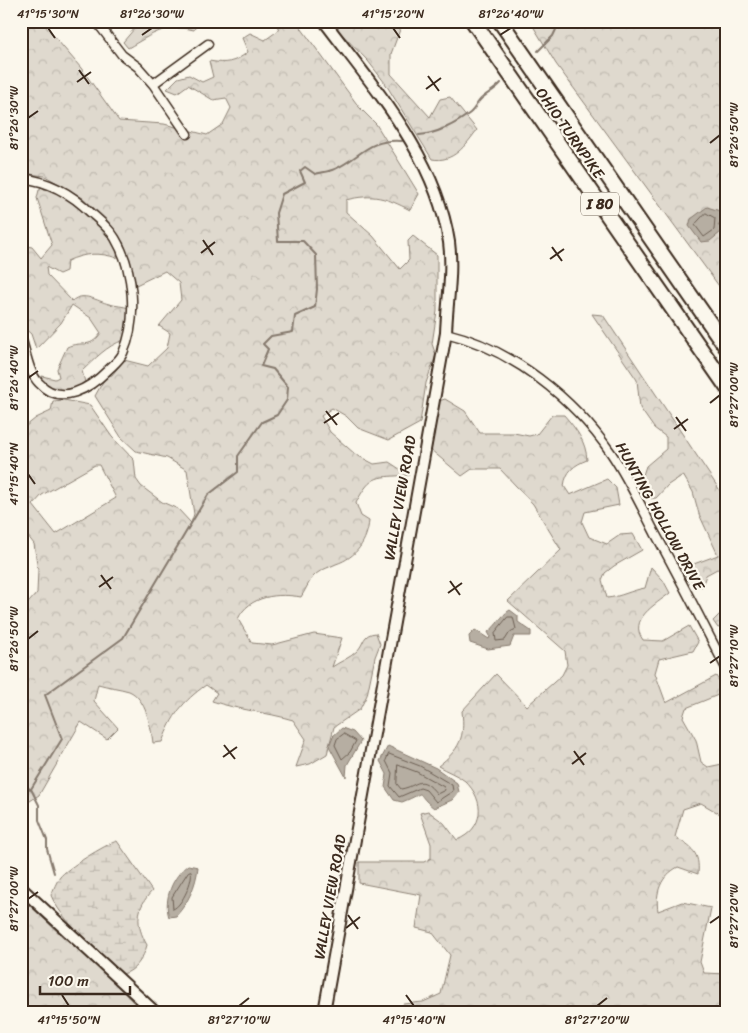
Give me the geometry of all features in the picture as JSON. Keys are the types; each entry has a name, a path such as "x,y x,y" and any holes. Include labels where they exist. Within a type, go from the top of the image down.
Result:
{"highway":[{"name":"OHIO TURNPIKE","path":"473,21 727,387"},
{"name":"OHIO TURNPIKE","path":"500,21 727,348"}],"main road":[{"name":"VALLEY VIEW ROAD","path":"324,21 410,140 433,185 449,243 451,271 446,333 324,1012"},
{"path":"21,888 155,1012"}],"street":[{"path":"96,21 122,55 138,67 153,84 187,134"},
{"path":"153,84 208,44"},
{"path":"21,178 42,182 71,196 109,229 126,264 132,311 128,336 122,355 92,384 73,394 55,393 39,383 33,375 21,337"},
{"name":"HUNTING HOLLOW DRIVE","path":"446,333 475,342 502,355 537,377 565,400 593,430 622,470 727,670"}],"green space":[{"path":"29,21 41,21 81,68 119,121 164,124 207,135 223,124 231,108 226,98 213,100 188,85 177,93 167,89 178,78 189,75 202,82 213,77 209,61 230,62 243,56 248,52 242,38 250,33 265,40 279,30 275,21 296,21 359,107 376,124 419,194 410,210 380,198 364,197 346,200 346,212 373,236 400,269 409,260 408,241 413,236 437,255 437,311 432,344 436,355 426,383 420,423 389,440 358,428 346,416 332,408 321,416 330,432 355,454 374,464 389,462 409,475 377,478 362,493 356,503 361,516 369,521 363,542 355,553 315,575 301,597 283,595 265,597 249,605 238,619 252,643 272,645 314,634 342,638 332,667 348,658 360,648 368,635 376,633 380,644 375,657 367,695 360,709 334,727 327,754 310,764 296,767 306,739 293,720 212,701 217,693 206,685 184,703 170,724 162,742 153,743 147,714 140,700 129,691 98,684 94,701 118,728 107,739 81,722 39,795 21,807 21,611 37,593 38,570 34,544 21,527 21,430 36,418 51,411 53,401 64,400 90,405 112,437 134,460 136,479 141,486 162,502 178,509 191,523 194,514 187,470 167,458 136,451 121,437 95,396 106,376 112,375 124,360 148,366 167,348 170,333 159,326 181,300 179,283 165,271 136,285 124,244 108,221 83,198 45,176 21,173 21,26","holes":["95,465 99,465 116,498 56,534 33,505 42,495"]},
{"path":"126,21 198,21 194,30 184,28 167,29 152,34 128,48 123,42 135,28"},
{"path":"329,21 400,21 402,24 391,54 391,74 430,117 440,99 450,97 477,130 463,147 452,156 439,160 432,159 385,83 368,61"},
{"path":"530,21 727,21 727,297 556,64"},
{"path":"51,188 81,208 103,228 116,249 117,258 98,254 80,256 67,261 66,271 59,274 46,267 47,275 72,301 76,298 85,297 129,308 129,322 124,340 106,349 82,371 85,382 83,387 67,391 45,384 41,380 42,376 55,379 59,377 57,369 67,347 89,343 97,338 101,333 91,318 72,305 61,323 36,349 31,334 21,325 21,245 32,247 41,258 52,245 37,198 39,190"},
{"path":"592,314 603,315 727,501 727,572 717,569 706,575 702,587 685,576 683,568 718,555 699,514 693,492 683,475 668,485 656,498 646,499 640,484 646,466 666,449 666,437 654,428 640,408 637,380"},
{"path":"445,399 465,411 480,433 514,433 529,436 537,434 552,415 564,415 582,441 587,460 575,466 567,476 564,486 570,495 607,479 616,488 619,505 585,512 582,522 589,537 607,544 620,535 633,534 642,550 605,573 602,580 607,598 645,588 651,567 663,580 670,593 645,613 641,619 639,632 643,640 663,641 689,626 698,642 693,651 659,659 655,673 666,703 716,676 723,687 718,695 686,708 683,717 696,740 701,762 708,767 727,763 727,818 701,803 683,809 675,837 694,851 698,860 698,874 678,867 672,871 660,885 657,904 658,911 682,902 711,908 700,962 704,973 727,974 727,1012 399,1012 403,1004 423,1002 441,994 450,955 432,932 416,928 421,895 359,883 359,862 424,862 431,858 431,844 420,813 428,811 444,823 457,840 473,829 477,822 479,806 472,789 465,781 438,766 456,748 462,736 462,711 496,674 527,706 562,675 567,665 565,651 508,601 561,550 533,504 500,469 472,469 462,476 431,450 439,401"},
{"path":"727,607 727,625 718,628 713,621"},
{"path":"117,841 152,891 143,904 139,916 140,930 147,945 146,950 135,967 122,974 104,959 72,926 55,904 51,895 57,881 64,873"},
{"path":"26,902 63,937 96,964 136,1005 129,1012 21,1012 21,903"}],"water":[{"path":"707,207 720,211 723,219 718,226 724,225 726,228 710,241 701,242 689,226 691,219"},
{"path":"510,610 518,616 518,622 531,631 531,636 514,636 510,646 488,649 470,643 469,636 475,630 489,639 488,632"},
{"path":"342,728 353,732 361,741 347,765 346,777 329,746 333,736"},
{"path":"388,746 436,768 457,783 459,792 452,800 434,808 420,794 402,802 394,800 385,787 387,774 380,761"},
{"path":"188,865 198,867 193,887 188,900 176,916 169,917 167,910 168,896 178,875"}],"waterway":[{"path":"538,51 553,36 560,21"},
{"path":"419,135 446,128 459,121 501,83"},
{"path":"54,873 47,849 47,840 39,820 39,805 31,789 62,739 45,695 123,638 208,495 238,472 238,456 262,422 277,415 287,400 288,387 273,369 261,366 268,349 263,344 271,336 293,332 295,316 315,307 317,289 316,255 303,241 278,241 276,213 282,194 305,182 300,171 305,167 315,174 330,171 344,165 372,146 390,141 402,141"},
{"path":"21,782 31,790"}]}
